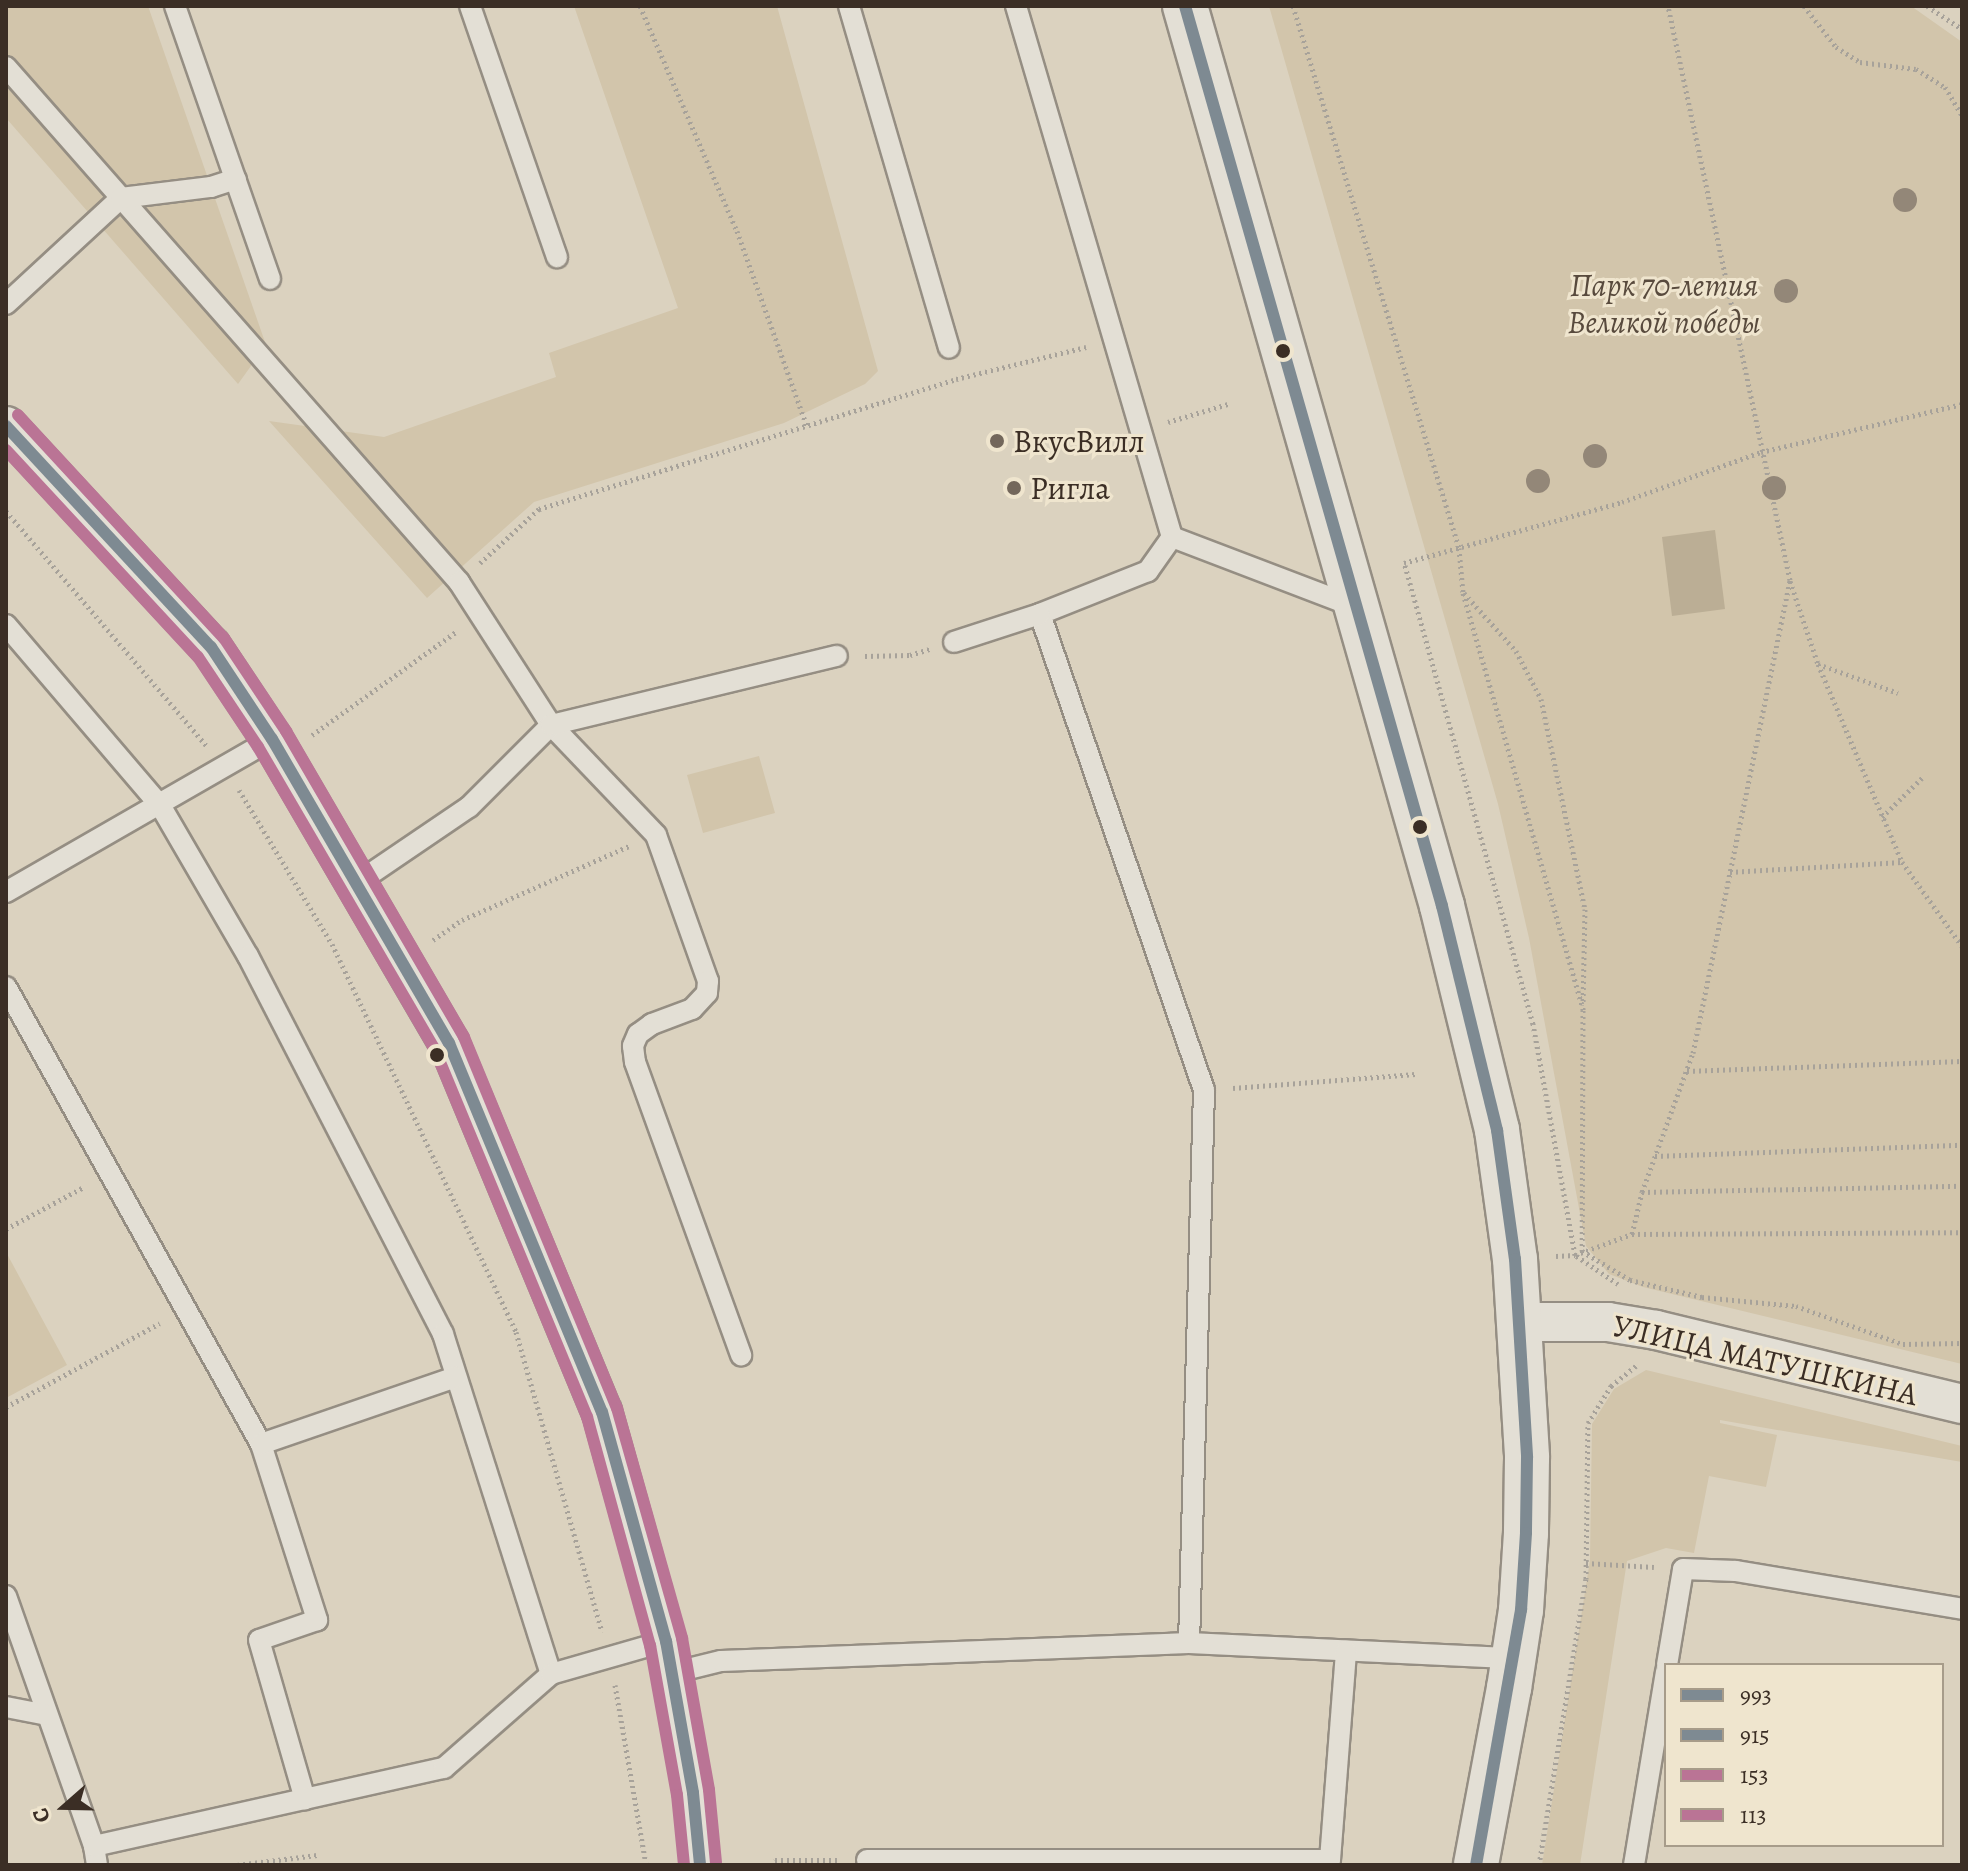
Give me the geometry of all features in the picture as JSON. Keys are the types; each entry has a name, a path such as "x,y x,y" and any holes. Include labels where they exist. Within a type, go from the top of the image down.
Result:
{"street":[{"path":"1185,6 1358,608 1477,1042 1497,1130 1515,1259 1527,1458 1526,1533 1513,1658 1476,1865"},
{"path":"6,426 211,647 272,739 449,1043 602,1412 669,1657 700,1865"},
{"name":"УЛИЦА МАТУШКИНА","path":"1519,1322 1608,1322 1656,1330 1962,1404"}],"lane":[{"path":"175,6 270,279"},
{"path":"470,6 557,257"},
{"path":"849,6 949,348"},
{"path":"1016,6 1172,537"},
{"path":"6,67 459,582 551,725 656,835 708,981 707,993 692,1009 652,1024 638,1034 633,1046 635,1062 741,1355"},
{"path":"6,304 121,198 211,187 236,179"},
{"path":"1172,537 1358,608"},
{"path":"954,642 1040,614 1148,571 1172,537"},
{"path":"1040,614 1204,1090 1189,1643"},
{"path":"6,625 160,805 248,956 443,1334 551,1674"},
{"path":"357,883 469,807 551,725 837,656"},
{"path":"6,892 272,739"},
{"path":"6,987 261,1444 317,1620 259,1640 305,1799"},
{"path":"261,1444 456,1377"},
{"path":"1667,1663 1683,1569 1736,1571 1962,1609"},
{"path":"6,1596 95,1856 305,1799 444,1768 551,1674 610,1659 669,1657 721,1661 1189,1643 1513,1658"},
{"path":"867,1860 1330,1860 1346,1651"},
{"path":"1634,1865 1664,1684"},
{"path":"6,1707 47,1715"}],"path":[{"path":"640,6 737,231 807,426"},
{"path":"1293,6 1459,548 1463,593 1583,1010"},
{"path":"1668,6 1790,580 1818,664 1902,862 1962,946"},
{"path":"1804,6 1836,47 1860,62 1916,69 1945,87 1962,115"},
{"path":"1927,6 1962,29"},
{"path":"459,582 539,509 956,379 1114,341"},
{"path":"1141,431 1228,404"},
{"path":"1404,563 1622,502 1761,452 1962,404"},
{"path":"6,511 225,767 332,944 516,1332 610,1659 646,1865"},
{"path":"1632,1234 1642,1192 1687,1071 1790,580"},
{"path":"1463,593 1516,651 1541,699 1585,909 1582,1251"},
{"path":"312,735 480,614"},
{"path":"837,656 910,655 954,642"},
{"path":"1818,664 1898,693"},
{"path":"1882,818 1924,776"},
{"path":"433,940 462,920 656,835"},
{"path":"1730,872 1902,862"},
{"path":"1687,1071 1962,1061"},
{"path":"1204,1090 1415,1074"},
{"path":"1655,1156 1962,1145"},
{"path":"6,1229 110,1173"},
{"path":"1642,1192 1962,1186"},
{"path":"1575,1255 1632,1234 1962,1232"},
{"path":"1582,1251 1630,1280 1702,1297 1796,1306 1903,1344 1962,1343"},
{"path":"6,1407 186,1310"},
{"path":"1586,1563 1683,1569"},
{"path":"237,1865 317,1855"},
{"path":"771,1865 775,1860 867,1860"}],"green space":[{"path":"6,6 148,6 266,345 238,384 6,118"},
{"path":"574,6 777,6 878,371 865,384 784,423 534,502 427,598 269,421 384,437 556,377 549,353 678,308"},
{"name":"Парк 70-летия Великой победы","path":"1269,6 1911,6 1962,42 1962,1364 1643,1287 1609,1274 1586,1246 1529,938 1498,804"},
{"path":"759,756 775,813 703,833 687,775"},
{"path":"6,1252 67,1365 6,1398"},
{"path":"1646,1370 1962,1446 1962,1462 1720,1420 1720,1423 1777,1435 1766,1487 1709,1476 1694,1553 1666,1548 1627,1561 1580,1865 1542,1865 1590,1560 1592,1424 1614,1389"}],"shaded area":[{"path":"1715,530 1725,609 1672,616 1662,537"}],"transit line":[{"name":"993","path":"1185,6 1442,906 1497,1130 1515,1259 1527,1458 1526,1533 1521,1610 1476,1865"},
{"name":"113","path":"18,415 224,638 286,731 464,1037 617,1408 682,1638 709,1790 716,1863"},
{"name":"915","path":"6,426 211,647 272,739 449,1043 602,1412 666,1641 693,1793 700,1865"},
{"name":"153","path":"6,450 198,657 258,747 435,1050 587,1417 650,1645 677,1795 684,1865"}],"place":[{"name":"ВкусВилл","path":"997,441"},
{"name":"Ригла","path":"1014,488"}]}
